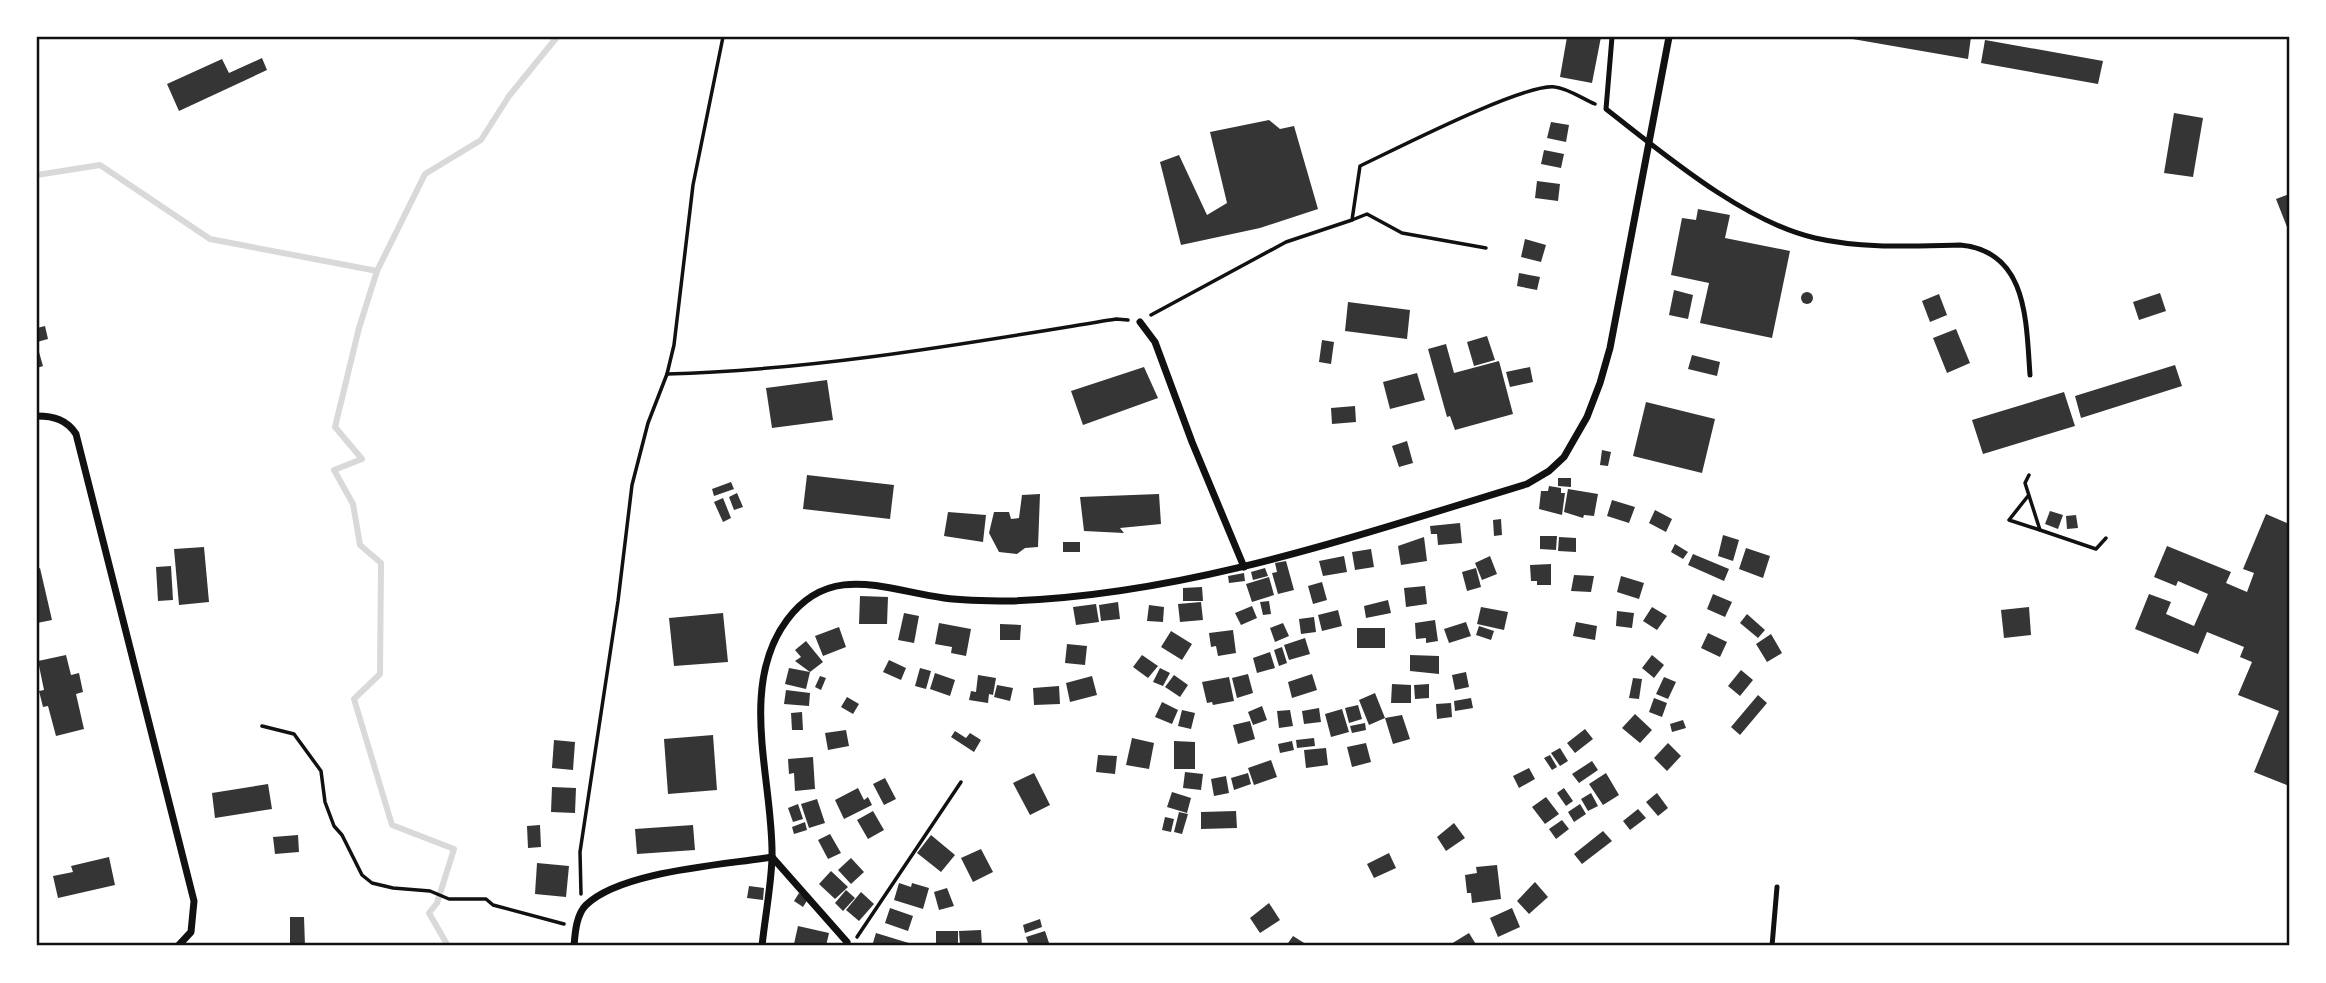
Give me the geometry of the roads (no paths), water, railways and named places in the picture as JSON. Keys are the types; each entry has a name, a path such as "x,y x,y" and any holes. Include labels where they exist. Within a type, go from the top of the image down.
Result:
{"street":[{"path":"762,946 772,857 761,738 769,653 787,620 813,596 837,584 860,582 946,598 1013,601 1158,585 1244,567 1527,484 1549,471 1564,457 1587,417 1610,348 1669,37"},
{"path":"1140,321 1155,342 1192,442 1244,567"},
{"path":"37,416 56,418 69,424 76,434 194,901 191,932 178,946"},
{"path":"574,946 576,926 584,906 612,889 637,879 772,857"},
{"path":"772,857 847,942"}],"lane":[{"path":"1612,37 1606,109 1748,212 1813,238 1847,244 1960,244 1996,255 2010,268 2020,296 2030,375"},
{"path":"1772,946 1777,887"}],"waterway":[{"path":"448,946 429,913 437,903 454,849 392,825 354,699 380,674 381,563 360,545 353,504 334,470 362,459 335,427 359,328 377,271 425,174 481,140 509,96 557,37"},
{"path":"37,175 100,165 210,239 377,271"}]}
